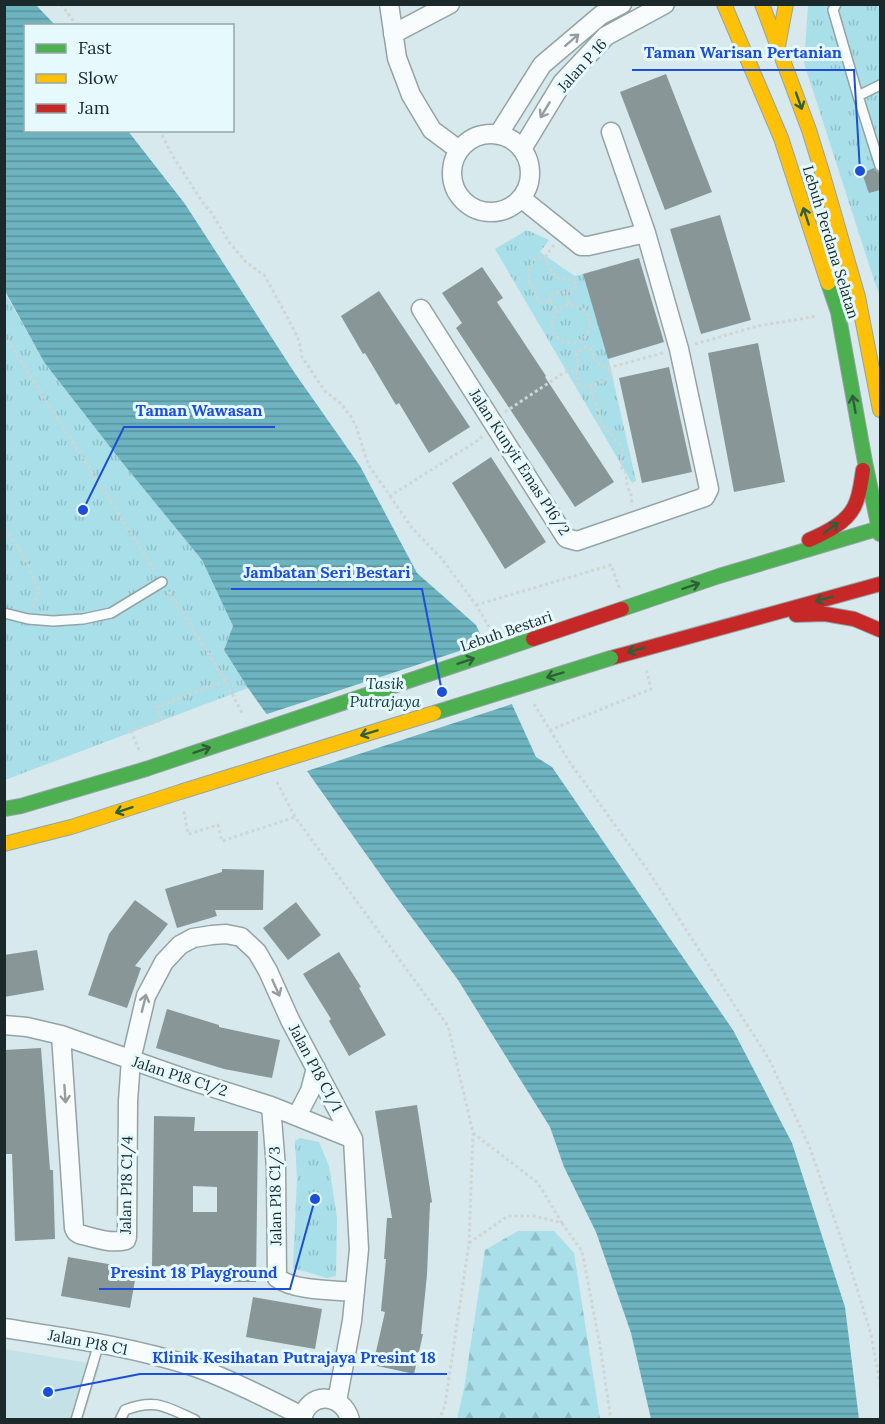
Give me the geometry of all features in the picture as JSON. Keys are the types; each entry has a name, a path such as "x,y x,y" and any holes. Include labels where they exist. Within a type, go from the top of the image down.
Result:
{"main road":[{"name":"Lebuh Perdana Selatan","path":"724,4 781,138 838,312 865,462 880,530"},
{"name":"Lebuh Perdana Selatan","path":"762,4 809,130 858,297 880,410"},
{"path":"778,46 786,4"},
{"path":"858,297 880,350"},
{"path":"719,576 781,553 829,531 853,510 865,462"},
{"name":"Lebuh Bestari","path":"4,809 146,769 719,576 880,530"},
{"path":"4,844 100,817 611,658 880,584"},
{"path":"761,615 825,614 854,619 880,630"}],"street":[{"path":"389,4 397,58 411,95 432,130 459,150"},
{"path":"393,34 450,4"},
{"name":"Jalan P 16","path":"498,135 542,65 601,15 622,4"},
{"name":"Jalan P 16","path":"522,149 562,83 606,36 665,4"},
{"name":"Jalan Kunyit Emas P16/2","path":"421,309 566,538 577,541 705,497 709,489 679,349 646,233 611,132"},
{"path":"487,134 498,135 507,137 522,149 528,160 530,174 521,198 498,211 485,211 472,207 462,199 455,188 452,175 453,162 459,150 467,142 487,134"},
{"path":"521,198 581,246 646,233"},
{"name":"Jalan P18 C1/1","path":"131,1060 146,996 164,962 180,945 193,938 226,934 241,937 257,952 353,1139 359,1249 352,1321 337,1401"},
{"name":"Jalan P18 C1/2","path":"4,1025 27,1027 61,1035 271,1106 353,1139"},
{"name":"Jalan P18 C1/4","path":"61,1035 74,1228 79,1234 122,1242 127,1237 128,1101 131,1060"},
{"path":"297,1116 310,1090 316,1068"},
{"name":"Jalan P18 C1/3","path":"271,1106 276,1168 277,1278 282,1282 304,1288 355,1292"},
{"name":"Jalan P18 C1","path":"4,1328 99,1343 198,1368 232,1381 302,1418"},
{"path":"302,1418 306,1408 312,1402 328,1398 337,1401 347,1410 350,1419"}],"lane":[{"path":"836,4 832,10 880,166"},
{"path":"858,96 880,85"},
{"path":"4,613 27,619 53,621 83,619 111,613 162,582"},
{"path":"76,1419 99,1343"},
{"path":"120,1419 124,1410 140,1405 160,1405 174,1415 195,1419"}],"path":[{"path":"61,4 75,24"},
{"path":"160,132 202,203 211,212 229,242 246,262 265,276 294,330 302,357 325,391 350,415 356,426 368,464 390,496 480,439 492,421 565,372 577,370"},
{"path":"550,301 542,303 537,300 535,291 528,280 534,261 545,256 564,232"},
{"path":"545,256 556,278 571,279 576,283 575,288 567,295"},
{"path":"550,301 554,293 563,292 567,295 569,305"},
{"path":"550,301 557,310"},
{"path":"569,305 576,305 585,310 591,324 585,338 569,344 555,336 551,326 557,310 569,305"},
{"path":"607,368 758,326 838,312"},
{"path":"4,335 225,681 246,723"},
{"path":"578,342 581,349"},
{"path":"581,349 591,349 599,364 607,368 611,377 591,386 585,387 578,384 577,354 581,349"},
{"path":"591,386 592,399 599,411 600,420 621,447 622,469 626,473 627,486 637,520"},
{"path":"4,530 11,536 27,563 39,592 27,619"},
{"path":"476,605 611,565 625,608"},
{"path":"146,769 131,731 162,720 158,707 225,681"},
{"path":"550,730 571,764 649,872 769,1059 810,1148 844,1247 871,1334 880,1385"},
{"path":"273,775 295,817 448,1026 473,1133 468,1243 445,1405 439,1419"},
{"path":"180,792 188,834 218,825 222,841 295,817"},
{"path":"473,1133 538,1183 582,1251 611,1419"},
{"path":"468,1243 508,1216 534,1216 562,1223"}],"shaded area":[{"path":"4,1349 100,1365 83,1419 5,1419"}],"green space":[{"path":"808,5 880,5 880,296 804,63"},
{"path":"527,230 549,240 540,252 575,276 583,274 608,357 636,481 632,483 495,249"},
{"path":"4,291 44,362 202,560 233,626 224,650 248,688 5,780"},
{"path":"300,1138 319,1142 329,1166 337,1218 336,1276 327,1278 293,1268 297,1179 295,1141"},
{"path":"518,1231 554,1231 574,1253 600,1419 457,1419 464,1389 485,1250"}],"water":[{"name":"Tasik Putrajaya","path":"4,5 36,5 54,24 24,24 24,132 129,132 185,204 294,372 360,466 417,573 476,625 536,757 552,767 733,1030 792,1143 845,1307 859,1419 651,1419 631,1333 596,1232 564,1167 550,1127 458,980 248,688 224,650 233,626 202,560 44,362 5,291"}],"pier":[{"path":"487,642 515,703 304,772 264,715"}],"building":[{"path":"666,74 712,192 665,210 620,92"},
{"path":"874,168 880,173 880,190 869,193 862,173"},
{"path":"720,215 751,320 701,334 670,229"},
{"path":"639,258 664,342 608,359 583,274"},
{"path":"482,267 503,298 497,302 614,482 575,507 456,328 462,323 442,293"},
{"path":"379,291 470,427 429,453 399,403 396,405 365,353 363,354 341,316"},
{"path":"758,343 785,482 734,492 708,353"},
{"path":"669,367 692,472 642,483 619,378"},
{"path":"491,457 546,542 505,569 452,483"},
{"path":"222,869 264,870 263,910 215,910 217,916 177,928 165,889 222,872"},
{"path":"135,900 168,924 135,966 141,968 127,1008 88,995 109,934"},
{"path":"296,902 321,935 288,960 263,928"},
{"path":"37,950 44,990 4,997 4,955"},
{"path":"339,952 361,987 359,988 386,1035 349,1056 329,1021 331,1019 303,974"},
{"path":"167,1009 219,1025 219,1027 280,1040 272,1078 224,1069 156,1048"},
{"path":"41,1048 50,1170 53,1170 55,1239 15,1241 12,1154 4,1154 4,1050"},
{"path":"417,1105 432,1202 430,1203 427,1275 421,1334 423,1334 414,1374 373,1365 385,1312 381,1311 387,1218 392,1218 375,1111"},
{"path":"154,1116 195,1117 194,1131 258,1131 256,1282 215,1282 216,1268 152,1266","holes":["193,1186 217,1187 217,1212 193,1212"]},
{"path":"68,1257 137,1269 130,1308 61,1296"},
{"path":"253,1297 322,1309 315,1349 246,1337"}],"traffic: fast":[{"path":"828,283 838,312 880,534"},
{"path":"622,609 719,576 880,528"},
{"path":"146,769 533,639"},
{"path":"434,713 611,658"},
{"path":"4,809 146,769"}],"traffic: slow":[{"path":"724,4 781,138 828,283"},
{"path":"762,4 809,130 822,172 858,297 880,410"},
{"path":"778,46 786,4"},
{"path":"180,792 434,713"},
{"path":"4,844 71,827 180,792"}],"traffic: jam":[{"path":"809,540 834,527 850,513 858,498 863,470"},
{"path":"611,658 880,584"},
{"path":"533,639 622,609"},
{"path":"796,615 825,614 854,619 880,630"}],"place":[{"name":"Taman Warisan Pertanian","path":"860,171"},
{"name":"Taman Wawasan","path":"83,510"},
{"name":"Jambatan Seri Bestari","path":"442,692"},
{"name":"Presint 18 Playground","path":"315,1199"},
{"name":"Klinik Kesihatan Putrajaya Presint 18","path":"48,1392"}]}
